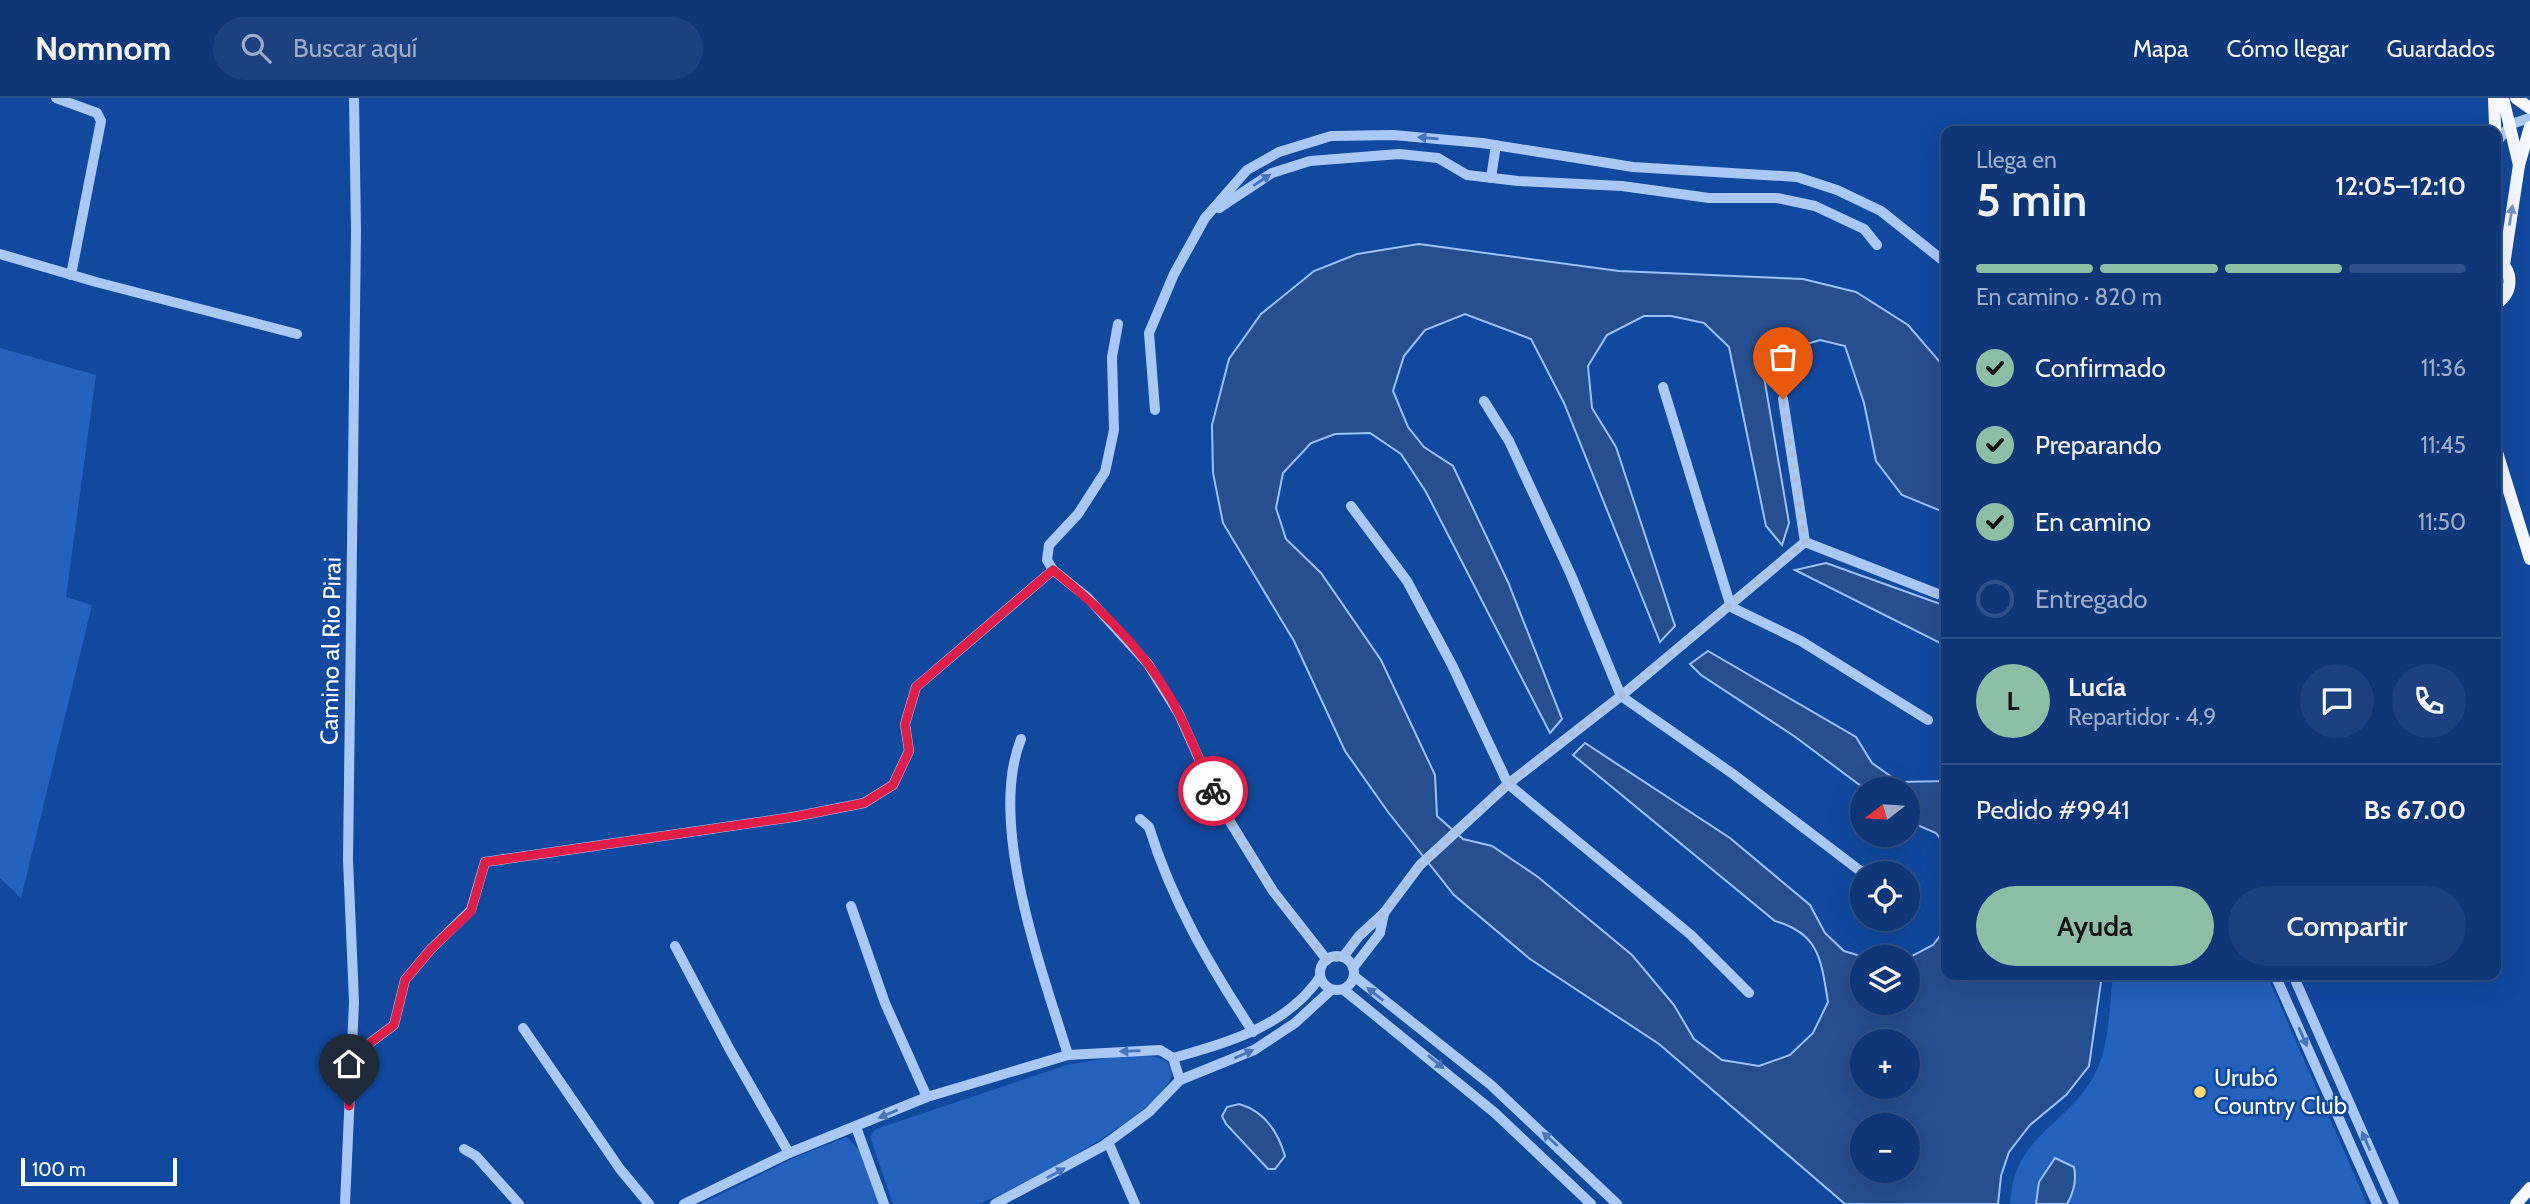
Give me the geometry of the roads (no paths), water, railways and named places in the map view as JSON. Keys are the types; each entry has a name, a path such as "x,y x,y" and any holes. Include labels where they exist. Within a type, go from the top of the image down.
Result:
{"main road":[{"path":"2494,98 2495,126"},
{"path":"2503,98 2519,165"},
{"path":"2516,98 2530,108"},
{"path":"2501,257 2519,165 2530,127"},
{"path":"2501,264 2510,286 2501,300"},
{"path":"2501,465 2530,559"},
{"path":"2516,1204 2530,1188"}],"street":[{"path":"56,98 97,113 101,121 71,275"},
{"name":"Camino al Rio Pirai","path":"345,1204 354,1002 348,860 353,653 354,98"},
{"path":"2501,139 2511,124 2530,118"},
{"path":"1155,410 1149,333 1174,274 1205,218 1247,170 1279,152 1331,136 1393,135 1496,145 1633,167 1797,177 1837,190 1881,211 1941,259"},
{"path":"1491,178 1496,145"},
{"path":"1205,218 1272,173 1310,161 1399,154 1438,158 1467,175 1491,178 1622,186 1710,198 1777,198 1815,206 1864,229 1877,244"},
{"path":"0,254 297,334"},
{"path":"1118,324 1112,357 1114,430 1105,471 1078,514 1049,545 1047,560 1053,570 1088,598 1148,664 1180,714 1219,804 1273,891 1327,960"},
{"path":"1663,387 1731,607 1801,641 1927,720"},
{"path":"1783,399 1805,542"},
{"path":"1484,401 1509,441 1572,575 1621,696 1734,775 1850,863"},
{"path":"1351,506 1407,581 1452,665 1507,784 1691,935 1749,993"},
{"path":"1173,1058 1253,1032 1274,1021 1306,995 1320,977 1321,967 1327,960 1343,957 1359,936 1384,913 1424,861 1507,784 1731,607 1805,542"},
{"path":"1805,542 1938,594"},
{"path":"351,1057 394,1025 405,980 431,949 471,911 485,862 793,817 864,803 893,785 909,751 905,724 916,687 1053,570"},
{"path":"1021,738 1012,761 1011,807 1020,890 1068,1055"},
{"path":"1140,819 1149,827 1174,898 1197,943 1253,1032"},
{"path":"851,906 886,1003 927,1097"},
{"path":"1344,989 1380,933 1384,913"},
{"path":"675,946 789,1153"},
{"path":"1343,957 1354,972 1491,1085 1617,1204"},
{"path":"1320,977 1331,990"},
{"path":"2278,980 2377,1204"},
{"path":"2295,980 2394,1204"},
{"path":"995,1204 1108,1143 1149,1112 1181,1080 1255,1049 1295,1023 1331,990 1344,989 1433,1059 1591,1204"},
{"path":"523,1028 620,1169 649,1204"},
{"path":"684,1204 789,1153 927,1097 1068,1055 1160,1050 1173,1058 1181,1080"},
{"path":"856,1127 884,1204"},
{"path":"1108,1143 1135,1204"},
{"path":"464,1149 477,1156 519,1204"},
{"path":"1555,1169 1567,1155"}],"place":[{"name":"Urubó Country Club","path":"2200,1092"}]}
